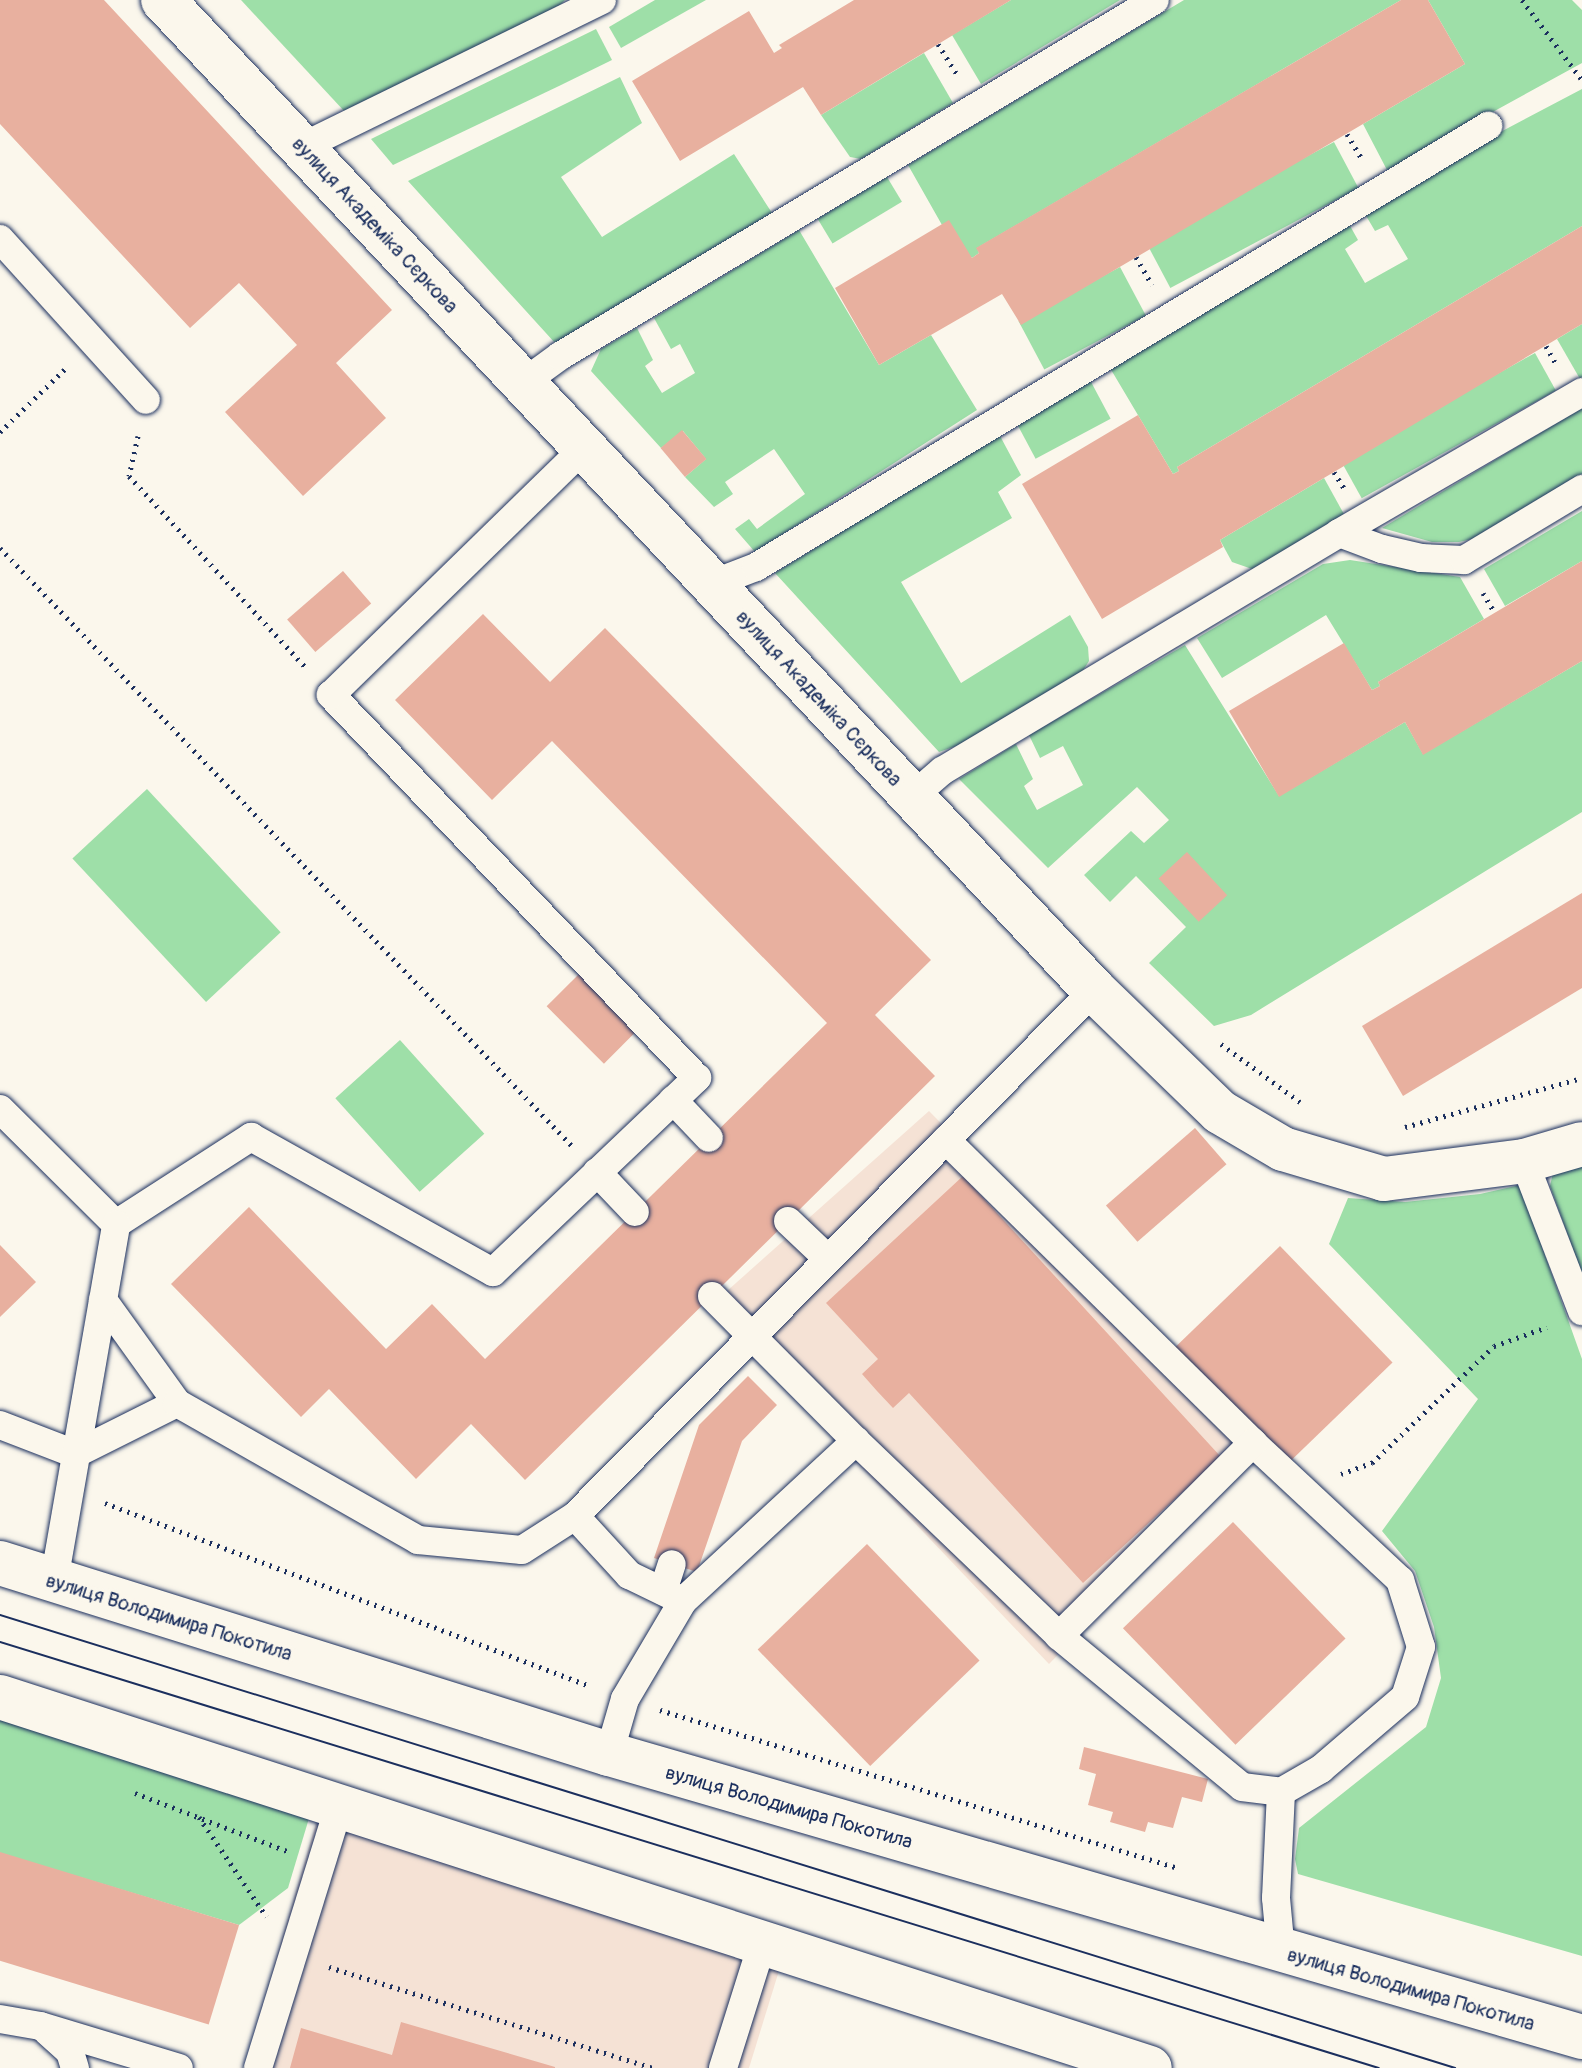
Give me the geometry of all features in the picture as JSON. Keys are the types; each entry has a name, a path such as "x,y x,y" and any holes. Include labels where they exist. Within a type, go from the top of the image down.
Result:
{"street":[{"name":"вулиця Академіка Сєркова","path":"163,0 1094,990 1220,1112 1283,1149 1384,1179 1524,1161 1582,1144"},
{"name":"вулиця Володимира Покотила","path":"0,1563 609,1754 1281,1952 1582,2037"},
{"path":"0,1697 1150,2068"}],"lane":[{"path":"302,147 602,0"},
{"path":"523,383 560,356 1155,0"},
{"path":"712,584 756,567 1488,126"},
{"path":"0,239 146,400"},
{"path":"912,797 942,771 1339,533 1582,392"},
{"path":"54,1581 116,1224 251,1137 493,1272 697,1078 331,695 584,448"},
{"path":"1339,533 1395,552 1464,560 1582,489"},
{"path":"103,1300 177,1403 418,1540 522,1550 575,1516 1094,990"},
{"path":"673,1100 709,1138"},
{"path":"0,1109 116,1224"},
{"path":"712,1296 856,1441 1059,1636 1242,1787 1281,1792 1321,1769 1405,1697 1421,1647 1400,1580 1253,1443 946,1140"},
{"path":"1524,1161 1582,1311"},
{"path":"597,1172 635,1212"},
{"path":"788,1221 828,1259"},
{"path":"0,1425 75,1454 177,1403"},
{"path":"609,1754 625,1699 673,1596 856,1441"},
{"path":"1059,1636 1253,1443"},
{"path":"575,1516 629,1575 673,1596"},
{"path":"672,1564 673,1596"},
{"path":"1281,1792 1276,1898 1281,1952"},
{"path":"258,2068 339,1806"},
{"path":"723,2068 763,1941"},
{"path":"15,2023 175,2067"},
{"path":"15,2023 57,2037 70,2052 75,2068"},
{"path":"97,2068 130,2060 158,2067 175,2067"}],"path":[{"path":"1522,0 1582,80"},
{"path":"0,432 93,342"},
{"path":"146,400 129,476 331,695"},
{"path":"0,548 597,1172"},
{"path":"1219,1043 1312,1111"},
{"path":"1398,1129 1582,1078"},
{"path":"1301,1488 1372,1463 1494,1346 1553,1325"},
{"path":"127,1789 323,1865"},
{"path":"199,1817 293,1956 653,2068"}],"shaded area":[{"path":"929,1111 1256,1444 1238,1470 1049,1664 709,1307"},
{"path":"321,1806 782,1961 749,2068 244,2068"}],"green space":[{"path":"241,0 565,0 553,12 345,112"},
{"path":"655,0 706,0 621,48 609,27"},
{"path":"1011,0 1120,0 981,84 952,35"},
{"path":"1184,0 1401,0 977,248 979,253 972,258 942,225 908,165"},
{"path":"1428,0 1572,0 1582,10 1582,63 1387,170 1363,124 1465,64"},
{"path":"596,29 612,60 559,86 393,165 371,139"},
{"path":"924,53 953,103 861,159 850,157 821,115"},
{"path":"620,77 642,123 561,177 602,237 734,154 772,213 590,327 555,343 408,181"},
{"path":"1582,89 1582,226 1177,467 1179,471 1173,474 1110,368 1349,224 1358,240 1345,249 1365,283 1408,259 1388,225 1375,231 1365,214 1491,137"},
{"path":"1334,142 1358,188 1170,288 1146,242"},
{"path":"887,177 902,202 833,244 818,219"},
{"path":"799,230 879,365 931,335 977,410 755,552 735,529 749,519 757,529 805,494 774,449 725,482 733,494 714,507 685,477 706,459 683,431 661,448 591,371 601,349 637,328 653,360 645,366 662,393 695,373 680,344 671,349 654,318"},
{"path":"1120,267 1146,316 1044,370 1018,321"},
{"path":"1582,324 1582,377 1580,379 1557,339"},
{"path":"1535,353 1556,391 1362,498 1341,461"},
{"path":"1090,380 1111,419 1036,459 1015,420"},
{"path":"1582,408 1582,474 1481,537 1459,542 1432,542 1382,528"},
{"path":"999,434 1021,475 998,492 1012,518 901,582 961,683 1070,615 1088,647 1089,661 1082,672 965,743 939,752 775,573"},
{"path":"1324,478 1345,516 1252,569 1232,562 1220,540"},
{"path":"1582,511 1582,561 1505,606 1484,569"},
{"path":"1350,560 1460,577 1484,619 1378,682 1380,686 1372,690 1326,615 1222,678 1197,638 1323,564"},
{"path":"1185,645 1279,796 1405,722 1423,754 1582,661 1582,812 1251,1015 1214,1026 1149,963 1186,927 1136,876 1110,902 1084,875 1131,831 1144,843 1169,820 1137,787 1048,868 959,779 1016,744 1033,779 1024,786 1037,810 1083,785 1063,746 1040,758 1029,735"},
{"path":"147,789 281,932 206,1002 72,859"},
{"path":"400,1040 484,1134 420,1192 335,1098"},
{"path":"1582,1156 1582,1274 1550,1186 1555,1164"},
{"path":"1520,1185 1582,1359 1582,1956 1298,1874 1295,1859 1299,1828 1426,1727 1441,1678 1434,1627 1415,1571 1382,1531 1478,1399 1329,1244 1348,1198 1405,1202 1480,1194"},
{"path":"0,1702 313,1805 288,1888 239,1925 0,1853"}],"building":[{"path":"0,0 104,0 392,310 336,363 386,418 303,496 225,412 297,345 239,283 190,328 0,124"},
{"path":"854,0 1011,0 821,115 803,87 680,161 632,81 749,11 774,53 782,48 779,45"},
{"path":"1401,0 1428,0 1465,64 1021,325 1002,294 879,365 835,288 949,220 972,258 979,253 976,248"},
{"path":"1582,226 1582,324 1220,540 1223,547 1102,619 1022,484 1138,415 1173,474 1179,471 1177,467"},
{"path":"682,430 706,459 685,477 661,448"},
{"path":"1582,561 1582,661 1423,755 1405,722 1279,797 1229,711 1344,643 1372,690 1380,686 1378,682"},
{"path":"343,571 371,603 315,652 287,620"},
{"path":"483,614 550,682 605,628 931,960 875,1015 935,1076 525,1480 471,1424 416,1479 329,1389 301,1417 171,1284 249,1207 386,1349 432,1304 485,1359 827,1023 552,741 492,800 395,700"},
{"path":"1187,852 1227,895 1199,922 1158,879"},
{"path":"1582,893 1582,988 1403,1096 1362,1026"},
{"path":"582,971 639,1028 604,1064 547,1006"},
{"path":"1195,1128 1226,1164 1137,1242 1106,1205"},
{"path":"963,1176 1221,1457 1083,1583 909,1393 893,1408 877,1391 862,1374 878,1359 826,1303"},
{"path":"0,1245 36,1282 0,1317"},
{"path":"1280,1246 1393,1363 1282,1469 1170,1352"},
{"path":"748,1376 777,1405 742,1441 697,1572 654,1558 699,1425"},
{"path":"1233,1522 1346,1639 1235,1745 1123,1628"},
{"path":"867,1544 980,1661 870,1766 758,1650"},
{"path":"1084,1747 1208,1779 1202,1802 1182,1797 1173,1828 1148,1822 1145,1832 1110,1822 1113,1812 1088,1805 1096,1774 1079,1769"},
{"path":"0,1852 239,1925 209,2025 0,1961"},
{"path":"401,2022 555,2068 290,2068 301,2028 392,2055"}],"tram line":[{"path":"0,1615 1455,2068"},
{"path":"0,1642 1379,2068"}]}
